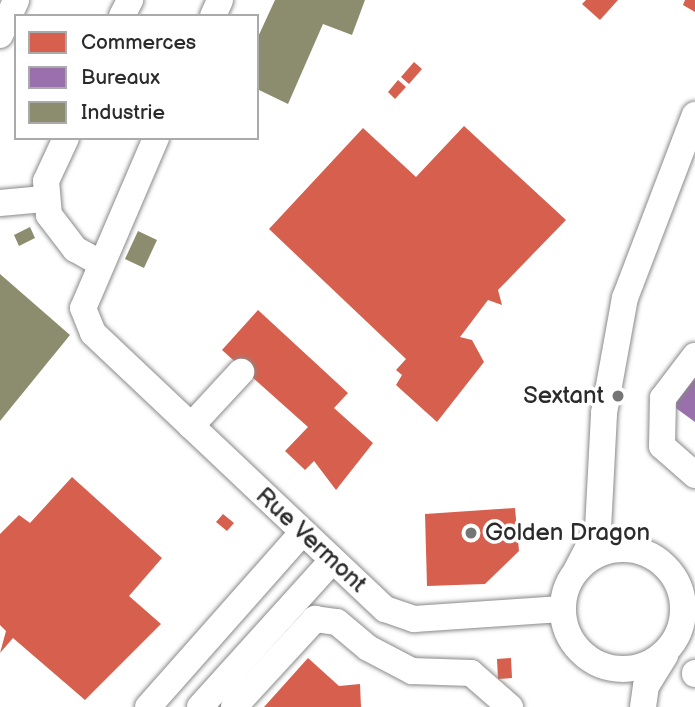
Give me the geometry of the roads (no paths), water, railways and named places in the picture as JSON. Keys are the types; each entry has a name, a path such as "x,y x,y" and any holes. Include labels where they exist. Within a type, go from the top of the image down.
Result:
{"street":[{"path":"0,35 16,0"},
{"path":"636,707 621,684 588,659 565,628 562,609 576,571 596,540 601,499 605,404 625,298 683,175 695,115"},
{"path":"65,140 44,199 57,229 100,263 155,140"},
{"path":"0,203 44,199"},
{"name":"Rue Vermont","path":"100,263 83,309 106,348 385,608 414,620 562,609"},
{"path":"695,356 663,398 662,446 695,475"},
{"path":"191,426 241,372"},
{"path":"601,499 612,532 635,550 665,565 689,602 674,643 646,686 643,707"},
{"path":"148,707 303,532"},
{"path":"576,571 608,550 635,550"},
{"path":"200,707 333,560"},
{"path":"234,707 315,619 337,622 368,648 412,670 471,673 510,707"},
{"path":"588,659 615,668 643,666 674,643"}],"place":[{"name":"Sextant","path":"618,396"},
{"name":"Golden Dragon","path":"471,533"}]}
